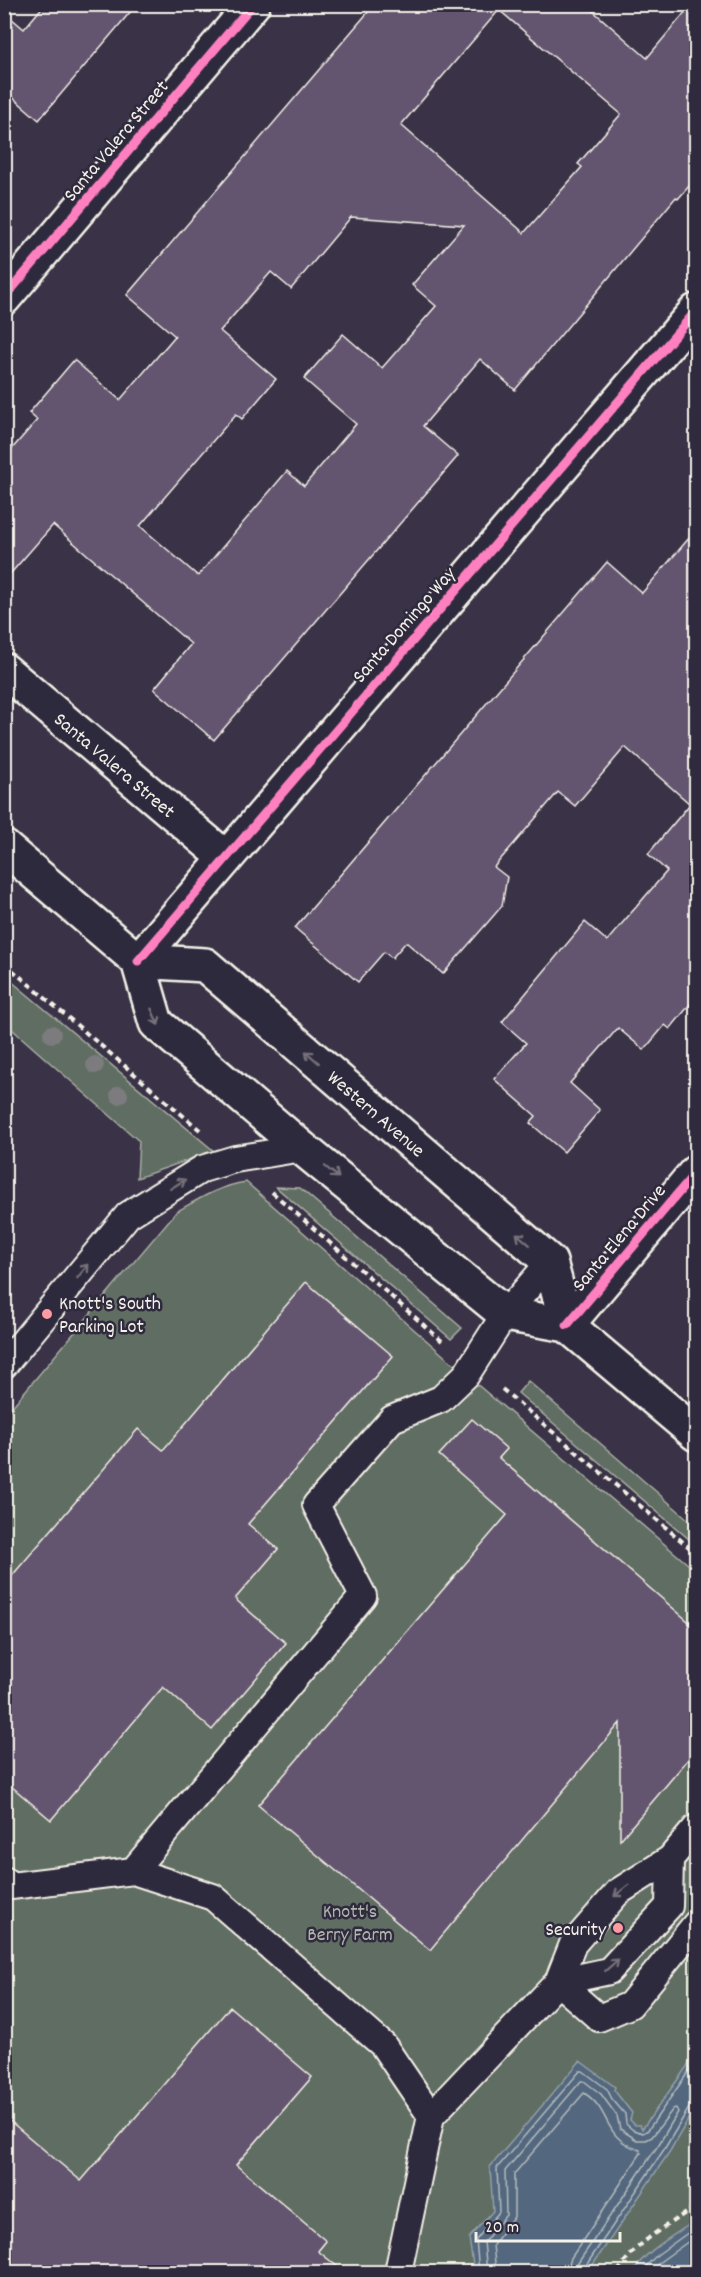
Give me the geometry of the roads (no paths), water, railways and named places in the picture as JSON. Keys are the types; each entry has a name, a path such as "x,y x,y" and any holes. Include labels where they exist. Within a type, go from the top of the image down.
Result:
{"street":[{"name":"Santa Valera Street","path":"4,298 252,4"},
{"name":"Santa Domingo Way","path":"138,961 696,311"},
{"name":"Santa Valera Street","path":"4,670 226,858"},
{"path":"4,846 138,961 156,1023 302,1148 505,1314 567,1325 696,1434"},
{"name":"Western Avenue","path":"138,961 205,965 550,1262"},
{"name":"Santa Elena Drive","path":"567,1325 696,1172"},
{"path":"550,1262 567,1325"}],"lane":[{"path":"4,1365 128,1215 202,1169 235,1160 302,1148"},
{"path":"133,1871 363,1596 316,1505 392,1419 441,1399 473,1367 505,1314 550,1262"},
{"path":"398,2272 431,2116 558,1982 573,1944 618,1892 670,1859 696,1828"},
{"path":"558,1982 609,1971 654,1922 669,1905 670,1859"},
{"path":"4,1880 11,1886 133,1871 213,1897 383,2045 431,2116"},
{"path":"558,1982 599,2018 630,2005 696,1924"}],"water":[{"path":"696,2049 696,2106 670,2151 588,2272 474,2272 469,2238 493,2211 490,2167 580,2061 615,2087 614,2090 632,2113 630,2120 635,2125 640,2125 642,2129 686,2068"},
{"path":"696,2220 696,2267 690,2272 634,2272 652,2250"}],"place":[{"name":"Knott's South Parking Lot","path":"47,1314"},
{"name":"Security","path":"618,1928"}],"park label":[{"name":"Knott's Berry Farm","path":"350,1922"}]}
